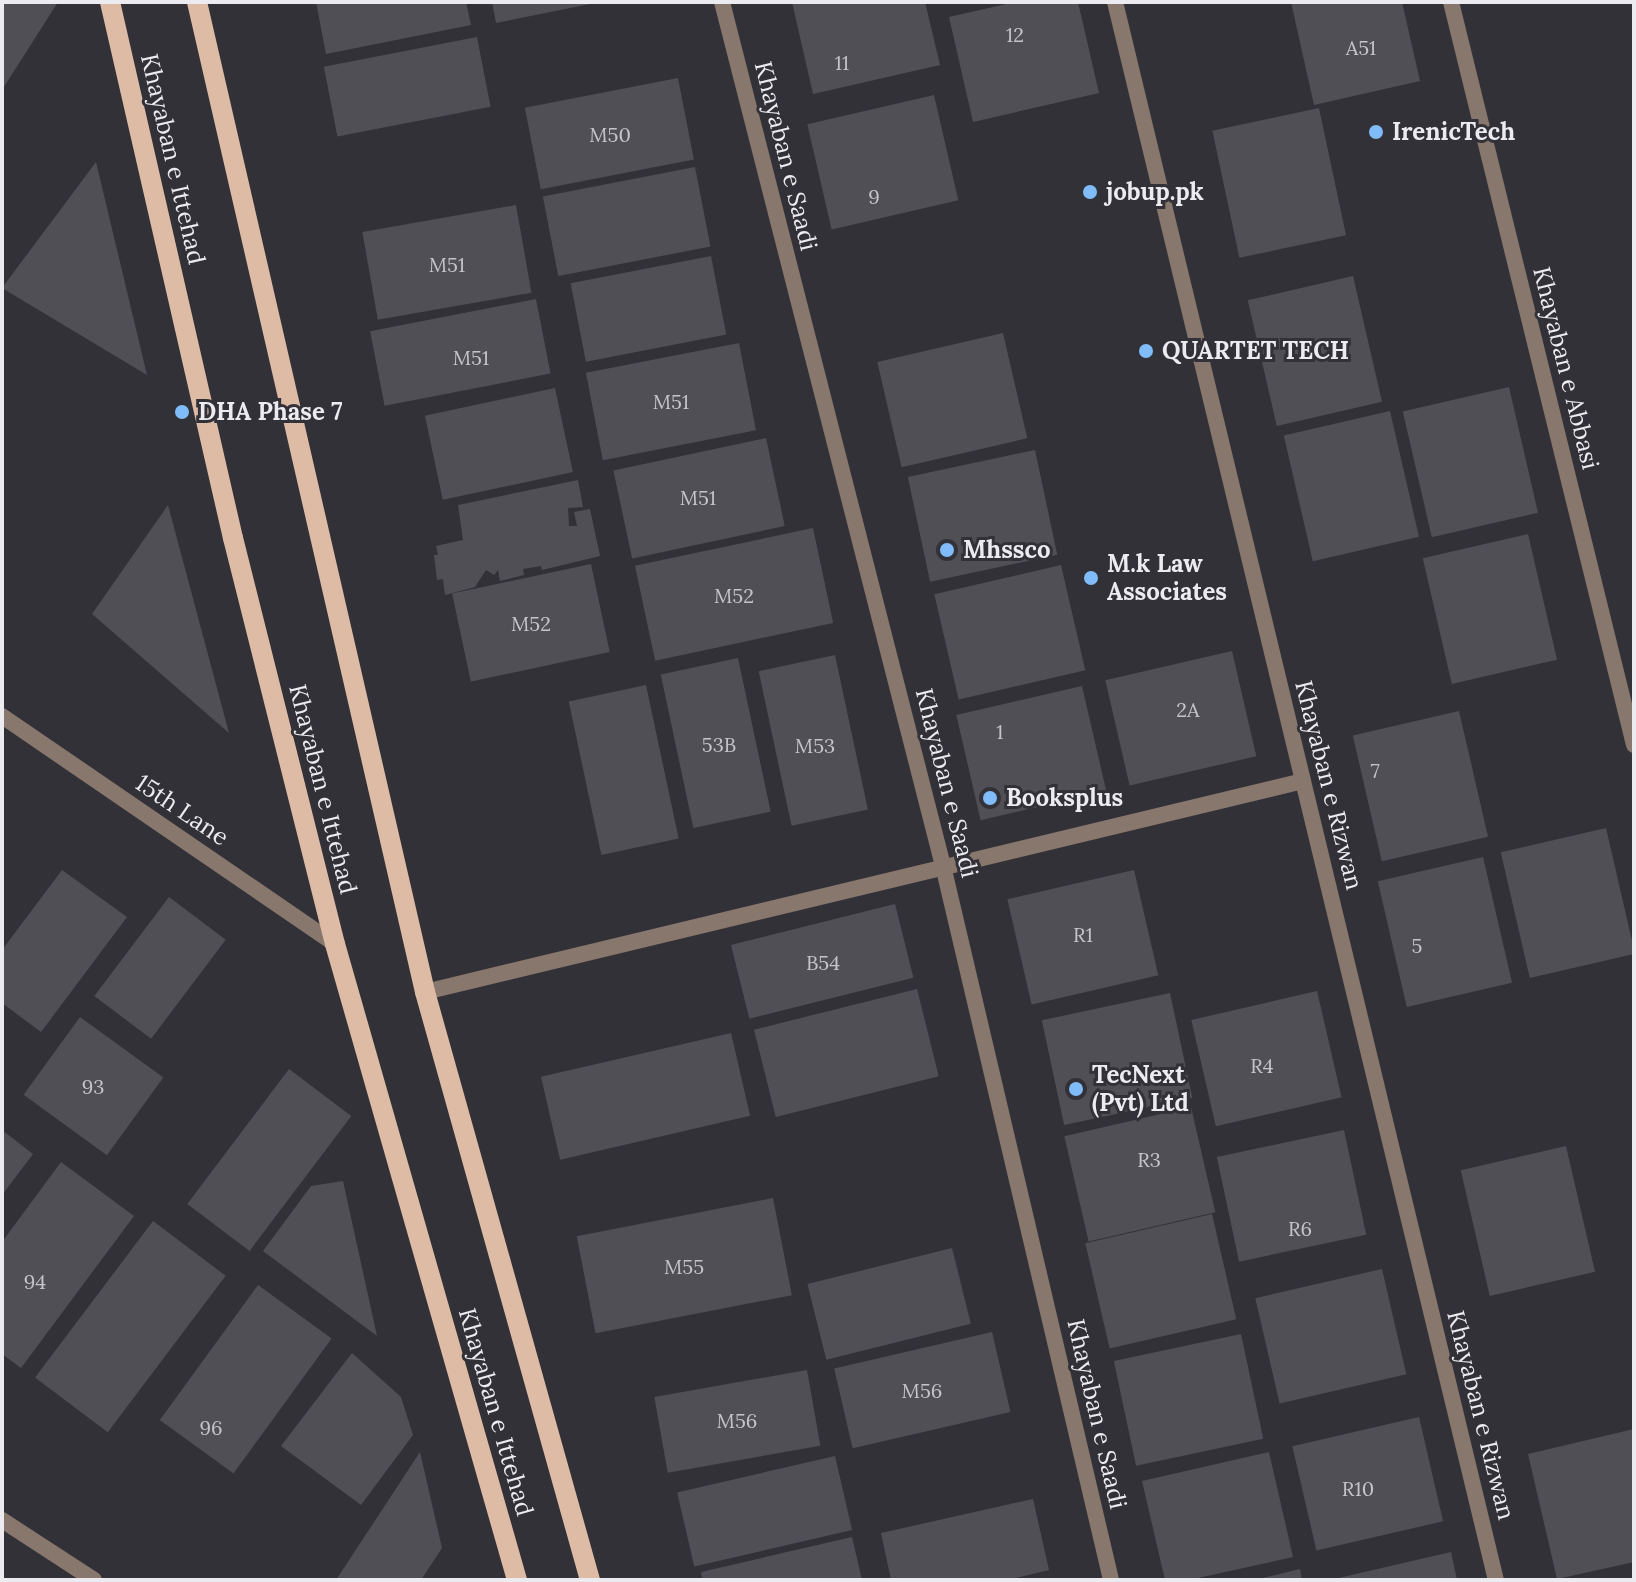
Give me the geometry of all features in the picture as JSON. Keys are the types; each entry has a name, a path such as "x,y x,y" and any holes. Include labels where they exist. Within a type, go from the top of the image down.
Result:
{"main road":[{"name":"Khayaban e Ittehad","path":"110,2 233,538 335,944 517,1580"},
{"name":"Khayaban e Ittehad","path":"197,2 425,992 590,1580"}],"street":[{"name":"Khayaban e Saadi","path":"722,2 944,870 1111,1580"},
{"name":"Khayaban e Rizwan","path":"1115,2 1496,1580"},
{"name":"Khayaban e Abbasi","path":"1451,2 1634,745"},
{"name":"15th Lane","path":"2,716 335,944"},
{"path":"425,992 944,870 1303,781"},
{"path":"2,1520 94,1580"}],"building":[{"path":"2,2 58,2 2,90"},
{"path":"316,2 466,2 471,25 326,54"},
{"path":"492,2 595,2 595,3 496,23"},
{"path":"792,2 925,2 940,65 813,94"},
{"path":"1015,2 1078,2 1099,93 973,122 949,17"},
{"path":"1291,2 1402,2 1420,81 1314,105"},
{"path":"477,37 491,107 337,136 324,67"},
{"path":"678,78 694,159 541,189 525,108"},
{"path":"934,95 958,200 832,229 807,124"},
{"path":"1319,108 1346,235 1239,258 1212,131"},
{"path":"96,162 147,375 2,288"},
{"path":"695,167 710,247 558,276 543,197"},
{"path":"516,205 531,293 378,320 362,232"},
{"path":"711,256 726,335 586,362 571,283"},
{"path":"1353,276 1382,402 1277,426 1248,300"},
{"path":"536,299 551,374 385,406 370,331"},
{"path":"1003,333 1027,438 902,467 877,362"},
{"path":"739,343 756,430 603,460 586,373"},
{"path":"1509,387 1538,513 1432,537 1403,412"},
{"path":"555,388 573,472 443,500 425,416"},
{"path":"1390,411 1419,537 1313,561 1284,436"},
{"path":"766,438 785,526 632,558 613,470"},
{"path":"1035,450 1057,555 930,582 908,477"},
{"path":"578,480 583,507 568,508 569,526 577,526 574,512 590,509 600,556 542,570 541,566 523,569 524,575 500,581 498,570 494,575 486,570 475,587 445,595 443,579 437,580 434,555 438,555 436,546 463,540 458,505"},
{"path":"168,505 229,733 92,614"},
{"path":"813,528 833,623 655,661 635,566"},
{"path":"1528,534 1557,660 1452,684 1423,558"},
{"path":"591,564 610,652 471,682 452,594"},
{"path":"1061,565 1085,670 959,699 934,594"},
{"path":"1232,651 1256,756 1130,785 1105,680"},
{"path":"835,655 868,810 792,826 759,671"},
{"path":"738,658 771,812 693,828 661,674"},
{"path":"646,685 679,839 601,855 569,701"},
{"path":"1082,686 1106,791 981,820 956,715"},
{"path":"1459,711 1488,837 1382,861 1353,736"},
{"path":"1606,828 1634,954 1530,978 1501,852"},
{"path":"1483,857 1512,983 1407,1007 1378,881"},
{"path":"62,870 127,917 41,1032 2,1003 2,950"},
{"path":"1134,870 1158,975 1032,1004 1007,899"},
{"path":"169,897 226,940 151,1039 94,996"},
{"path":"895,904 913,978 749,1019 731,945"},
{"path":"917,989 939,1076 776,1117 754,1030"},
{"path":"1317,991 1342,1097 1216,1126 1191,1020"},
{"path":"1170,993 1192,1098 1064,1125 1042,1020"},
{"path":"80,1017 163,1078 107,1155 24,1095"},
{"path":"731,1033 750,1116 560,1160 541,1077"},
{"path":"289,1069 351,1116 250,1251 187,1204"},
{"path":"1191,1107 1215,1212 1089,1241 1064,1136"},
{"path":"2,1130 33,1154 2,1195"},
{"path":"1344,1130 1366,1235 1239,1262 1217,1157"},
{"path":"1566,1146 1595,1272 1490,1296 1461,1170"},
{"path":"61,1162 134,1216 21,1368 2,1354 2,1242"},
{"path":"343,1181 377,1336 263,1251 311,1186"},
{"path":"773,1198 792,1295 596,1333 577,1236"},
{"path":"1212,1214 1236,1319 1110,1348 1085,1243"},
{"path":"153,1221 226,1276 108,1432 35,1378"},
{"path":"952,1248 971,1324 826,1360 807,1284"},
{"path":"1382,1269 1406,1374 1280,1403 1255,1298"},
{"path":"258,1285 332,1338 233,1474 160,1420"},
{"path":"992,1332 1010,1412 853,1448 834,1368"},
{"path":"1241,1334 1263,1439 1136,1466 1114,1361"},
{"path":"352,1353 401,1397 413,1435 361,1505 281,1446"},
{"path":"807,1370 820,1446 668,1473 654,1397"},
{"path":"1419,1417 1443,1521 1316,1551 1292,1446"},
{"path":"1634,1429 1634,1562 1557,1579 1528,1454"},
{"path":"420,1452 442,1548 421,1580 336,1580"},
{"path":"1269,1452 1293,1557 1189,1580 1165,1580 1142,1481"},
{"path":"835,1456 852,1530 694,1566 677,1492"},
{"path":"1033,1499 1049,1570 1008,1580 891,1580 881,1533"},
{"path":"852,1537 862,1580 702,1580 701,1572"},
{"path":"1451,1552 1457,1580 1334,1580 1334,1579"},
{"path":"1300,1569 1302,1580 1259,1580 1259,1579"}],"place":[{"name":"IrenicTech","path":"1376,132"},
{"name":"jobup.pk","path":"1090,192"},
{"name":"QUARTET TECH","path":"1146,351"},
{"name":"DHA Phase 7","path":"182,412"},
{"name":"Mhssco","path":"947,550"},
{"name":"M.k Law Associates","path":"1091,578"},
{"name":"Booksplus","path":"990,798"},
{"name":"TecNext (Pvt) Ltd","path":"1076,1089"}]}
